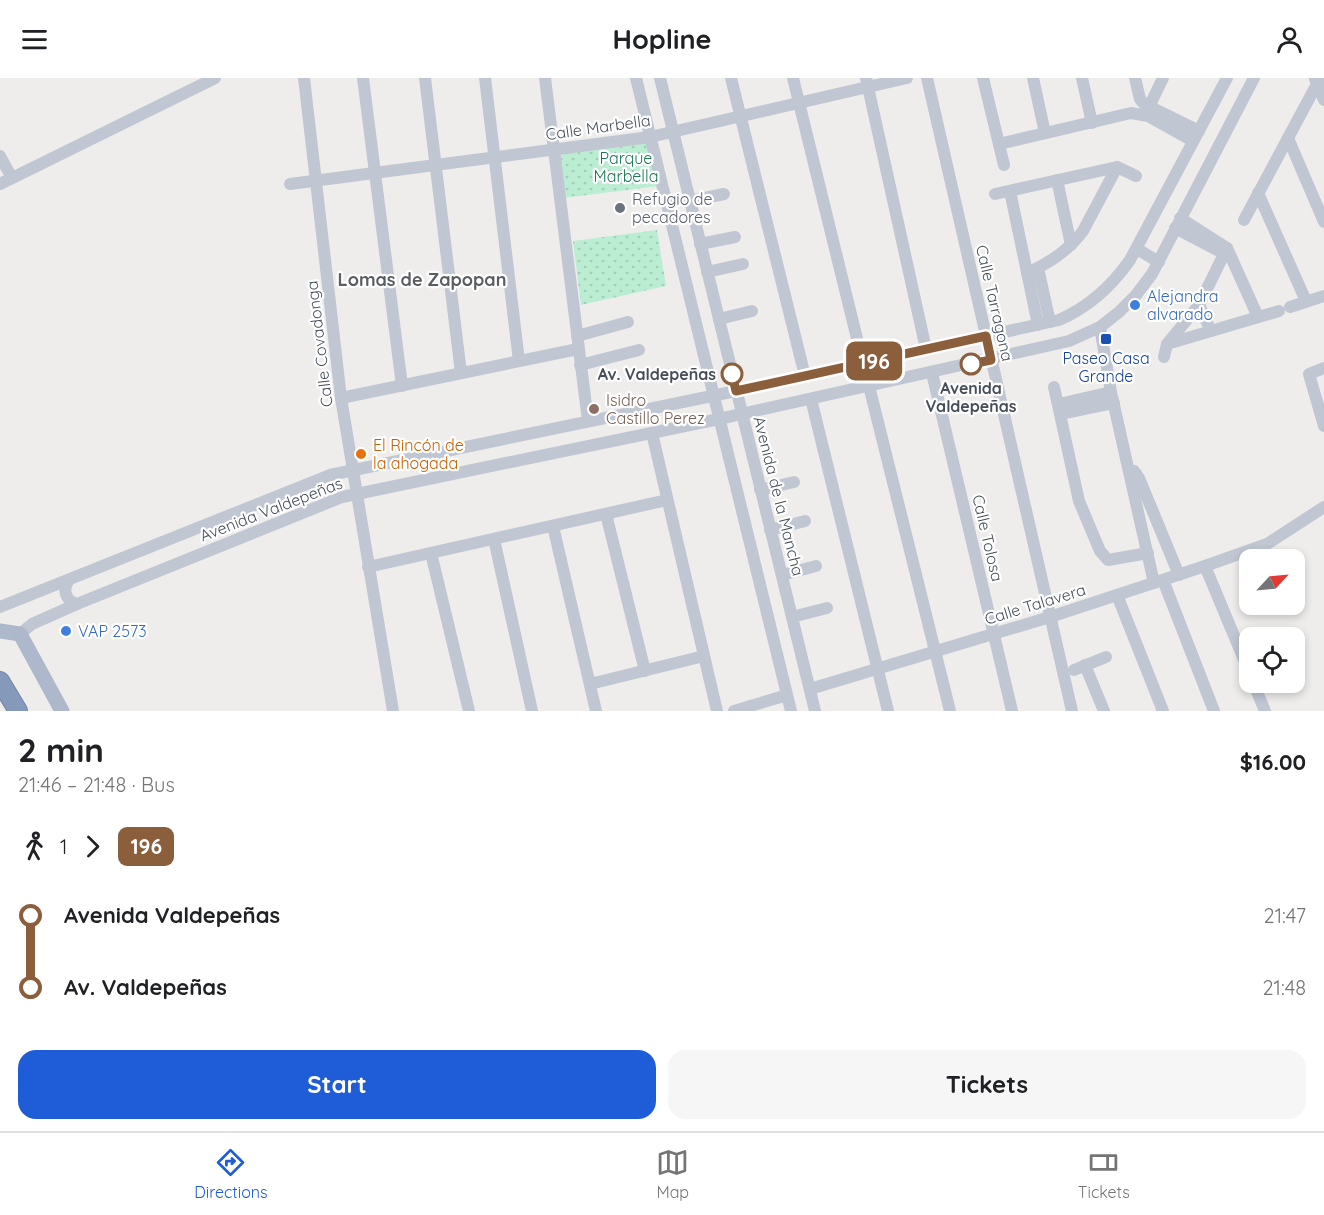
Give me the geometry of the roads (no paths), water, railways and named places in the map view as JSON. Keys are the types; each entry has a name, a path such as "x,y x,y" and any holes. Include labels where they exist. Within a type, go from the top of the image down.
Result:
{"highway":[{"path":"0,681 18,711"},
{"path":"0,698 7,711"}],"main road":[{"path":"0,631 20,634 62,711"}],"street":[{"path":"0,156 6,181 215,78"},
{"name":"Calle Covadonga","path":"304,78 341,399 393,711"},
{"path":"363,78 402,386"},
{"path":"425,78 461,373"},
{"path":"485,78 519,362"},
{"path":"545,78 588,421"},
{"path":"636,78 791,711"},
{"name":"Avenida de la Mancha","path":"660,78 815,711"},
{"path":"730,78 805,376"},
{"path":"793,78 863,363"},
{"name":"Calle Marbella","path":"290,184 650,137 799,103 867,82 907,78"},
{"name":"Calle Tarragona","path":"927,78 1071,711"},
{"path":"983,78 1004,165"},
{"path":"1033,78 1045,133"},
{"path":"1082,78 1092,123"},
{"path":"1135,78 1145,107 1196,136"},
{"path":"999,144 1131,113 1145,107 1163,78"},
{"name":"Avenida Valdepeñas","path":"0,607 306,484 352,469 736,391 1044,323 1072,314 1100,295 1116,279 1137,249 1227,78"},
{"name":"Avenida Valdepeñas","path":"20,634 36,622 77,604 326,502 932,373 1054,346 1084,335 1100,327 1136,295 1159,262 1254,78"},
{"path":"1318,81 1323,97"},
{"path":"1244,220 1318,81"},
{"path":"867,82 926,349"},
{"path":"1288,138 1324,222"},
{"path":"1033,271 1055,259 1083,231 1117,167"},
{"path":"995,194 1117,167 1136,176"},
{"path":"1057,180 1071,245"},
{"path":"1010,190 1033,271 1044,323"},
{"path":"1258,193 1306,301"},
{"path":"690,201 724,194"},
{"path":"1178,223 1227,252 1258,317"},
{"path":"700,244 735,237"},
{"path":"1137,249 1159,262"},
{"path":"1164,357 1167,344 1199,305 1227,252"},
{"path":"707,272 743,264"},
{"path":"1167,344 1324,296"},
{"path":"1199,305 1211,331"},
{"path":"718,319 752,311"},
{"path":"577,336 628,322"},
{"path":"1100,327 1113,397 1148,553 1214,711"},
{"path":"341,399 578,349"},
{"path":"580,365 639,350"},
{"path":"1324,368 1309,374 1321,405 1324,426"},
{"name":"Calle Tolosa","path":"932,373 1012,711"},
{"path":"869,386 950,711"},
{"path":"1054,387 1079,501 1103,556 1108,560 1148,553"},
{"path":"1060,409 1113,397"},
{"path":"811,399 888,711"},
{"path":"652,433 717,711"},
{"path":"1129,466 1139,478 1179,575"},
{"path":"760,490 794,482"},
{"path":"368,567 667,500"},
{"name":"Calle Talavera","path":"810,688 1050,617 1205,566 1267,544 1324,507"},
{"path":"606,514 645,670"},
{"path":"770,530 805,521"},
{"path":"552,526 596,711"},
{"path":"494,539 532,711"},
{"path":"431,553 469,711"},
{"path":"782,575 816,566"},
{"path":"1205,566 1239,648"},
{"path":"69,580 65,587 66,595 70,601 77,604"},
{"path":"1118,595 1163,711"},
{"path":"792,617 827,608"},
{"path":"590,684 704,656"},
{"path":"1104,711 1080,668 1107,657"},
{"path":"1258,693 1265,711"},
{"path":"734,711 787,695"}],"place":[{"name":"Refugio de pecadores","path":"620,208"},
{"name":"Alejandra alvarado","path":"1135,305"},
{"name":"Paseo Casa Grande","path":"1106,339"},
{"name":"Avenida Valdepeñas","path":"971,364"},
{"name":"Av. Valdepeñas","path":"732,374"},
{"name":"Isidro Castillo Perez","path":"594,409"},
{"name":"El Rincón de la ahogada","path":"361,454"},
{"name":"VAP 2573","path":"66,631"}],"district":[{"name":"Lomas de Zapopan","path":"422,280"}],"park label":[{"name":"Parque Marbella","path":"626,167"}]}
